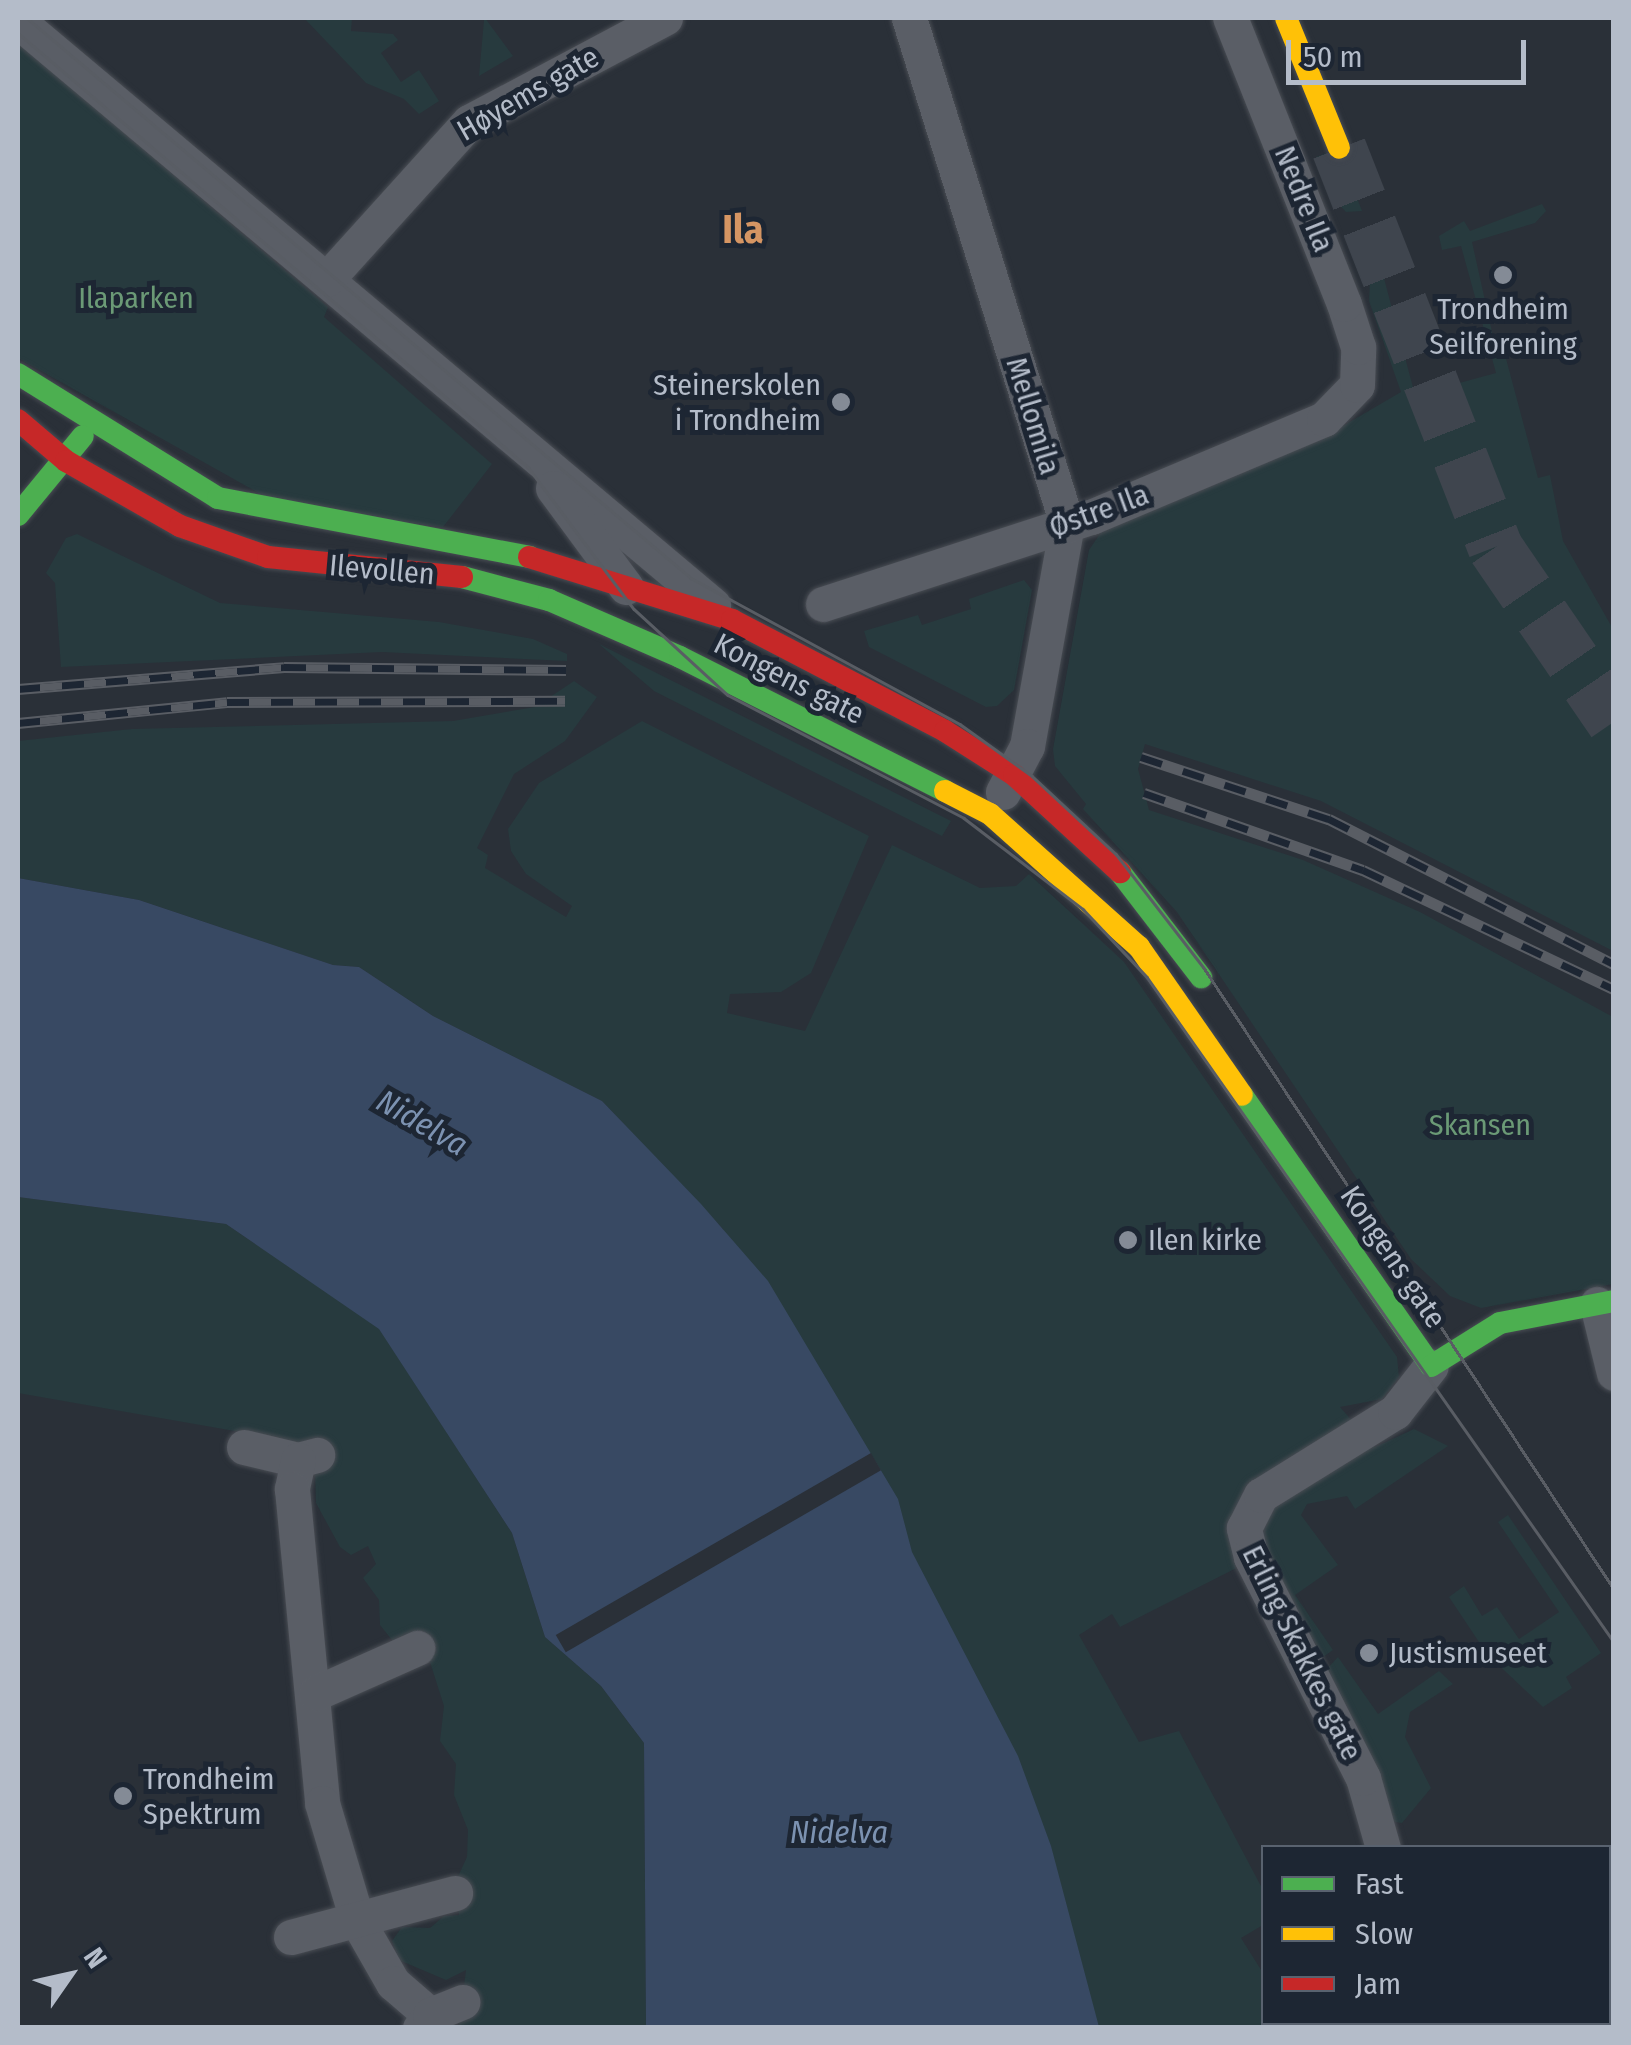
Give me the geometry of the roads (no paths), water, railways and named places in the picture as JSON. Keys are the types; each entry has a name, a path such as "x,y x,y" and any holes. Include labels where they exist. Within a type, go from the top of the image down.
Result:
{"main road":[{"path":"1286,18 1339,148"},
{"name":"Ilevollen","path":"18,374 92,424 218,498 560,563 732,620 787,650"},
{"name":"Ilevollen","path":"18,420 66,461 136,506 226,545 312,564 468,578 549,600 680,657"},
{"path":"18,515 66,461 92,424"},
{"name":"Kongens gate","path":"787,650 945,731 1014,775 1113,864 1218,1002"},
{"name":"Kongens gate","path":"680,657 990,814 1139,947 1443,1349"},
{"path":"1443,1349 1500,1323 1605,1315"}],"street":[{"name":"Høyems gate","path":"327,279 469,122 664,18"},
{"name":"Mellomila","path":"908,18 1067,524 1052,635 1028,746 990,814"},
{"name":"Nedre Ila","path":"1230,18 1344,304 1358,347 1357,385"},
{"name":"Ilevollen","path":"18,21 732,620"},
{"name":"Østre Ila","path":"823,604 1067,524 1324,419 1357,385"},
{"name":"Ilevollen","path":"520,442 680,657"},
{"path":"1605,1315 1614,1373"},
{"name":"Erling Skakkes gate","path":"1382,1845 1363,1778 1251,1557 1244,1528 1261,1495 1395,1412 1443,1349"},
{"path":"244,1447 307,1457 292,1490 316,1692 322,1803 357,1920 392,1982 437,2015"},
{"path":"316,1692 418,1648"},
{"path":"292,1938 456,1893"}],"water":[{"name":"Nidelva","path":"18,878 139,900 333,965 359,967 433,1016 602,1101 701,1204 768,1281 898,1499 912,1552 1018,1756 1051,1846 1099,2027 646,2027 644,1743 601,1686 545,1637 512,1533 379,1329 226,1224 18,1197"}],"tunnel":[{"path":"1339,148 1495,547 1614,721"}],"tram line":[{"path":"27,18 691,578 960,724 1032,776 1116,854 1204,968 1614,1589"},
{"path":"18,33 528,467 634,609 728,695 964,818 1083,909 1147,977 1614,1642"}],"railway":[{"path":"18,689 284,667 566,670"},
{"path":"18,723 227,702 565,701"},
{"path":"1141,757 1329,819 1614,964"},
{"path":"1144,793 1363,870 1614,989"}],"place":[{"name":"Trondheim Seilforening","path":"1503,275"},
{"name":"Steinerskolen i Trondheim","path":"841,402"},
{"name":"Ilen kirke","path":"1128,1240"},
{"name":"Justismuseet","path":"1369,1653"},
{"name":"Trondheim Spektrum","path":"123,1796"}],"district":[{"name":"Ila","path":"743,230"}],"park label":[{"name":"Ilaparken","path":"136,298"},
{"name":"Skansen","path":"1480,1125"}]}
